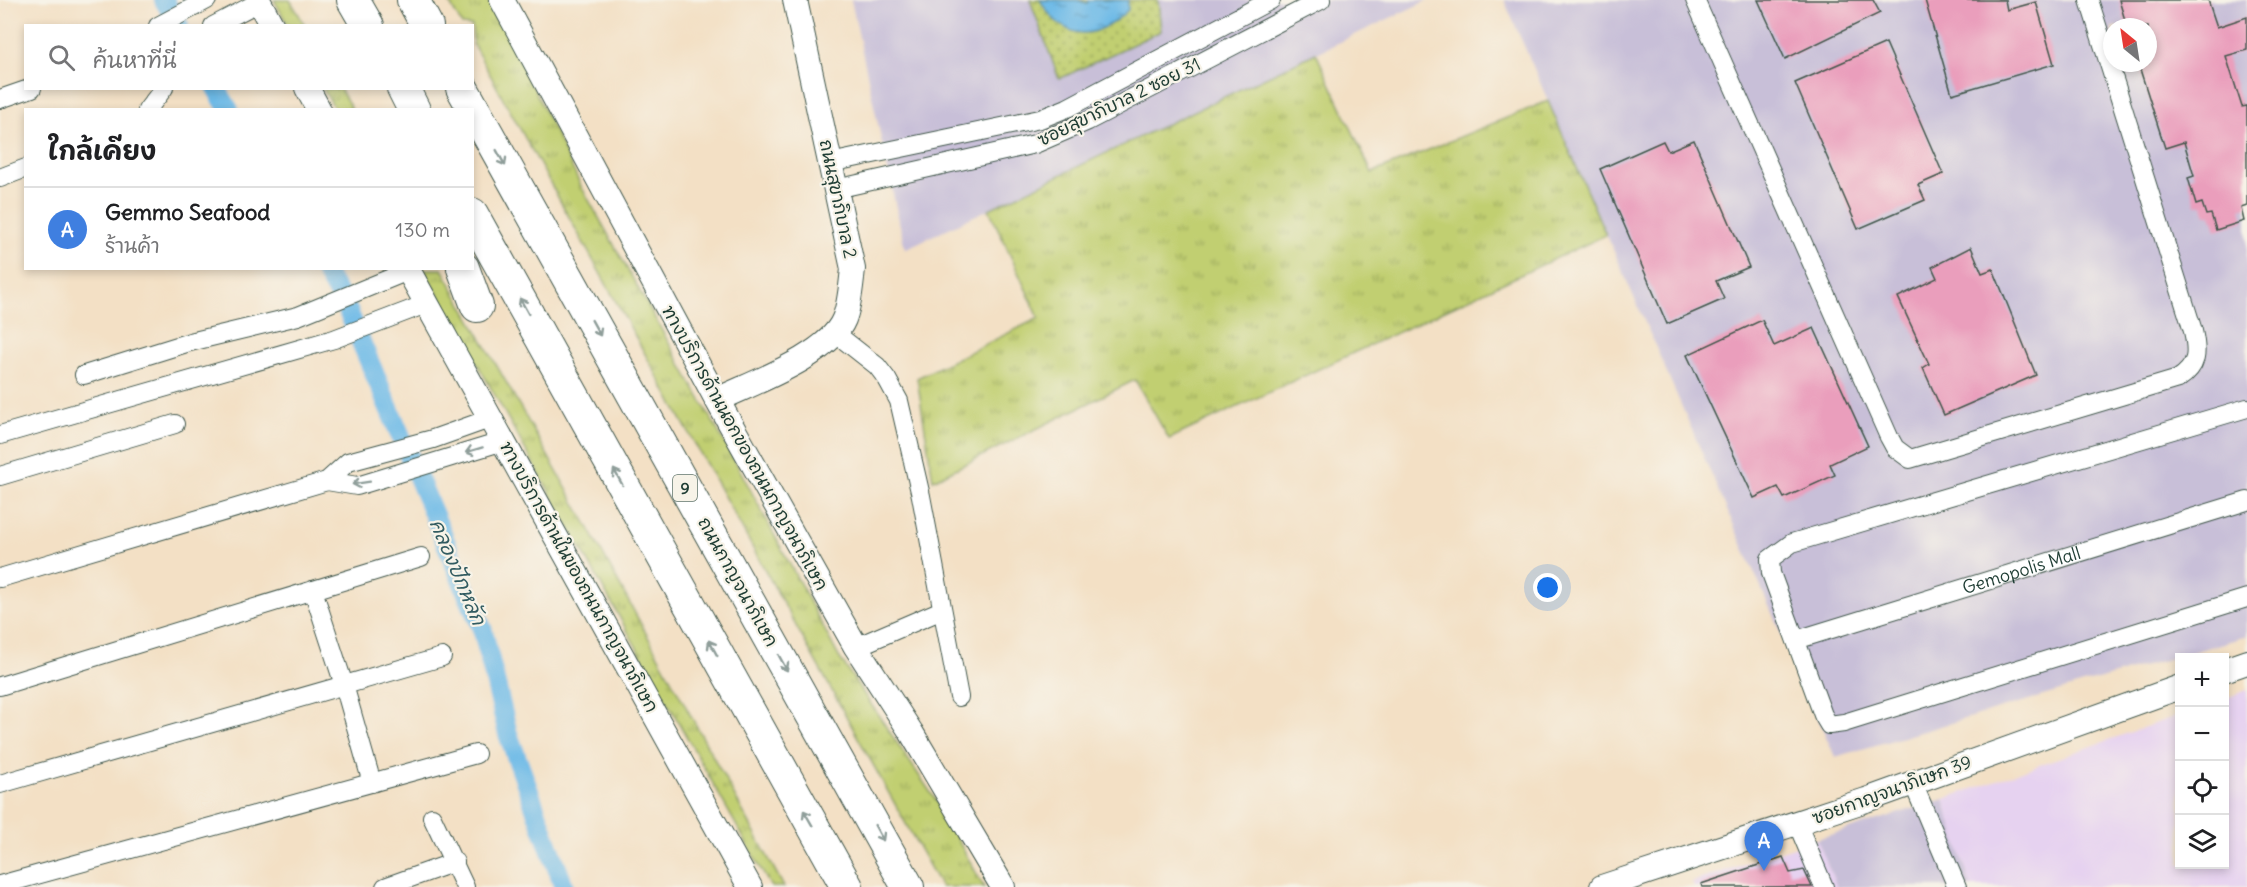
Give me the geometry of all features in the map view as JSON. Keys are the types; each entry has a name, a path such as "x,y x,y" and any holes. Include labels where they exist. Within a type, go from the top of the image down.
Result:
{"highway":[{"path":"353,0 367,24"},
{"path":"413,0 426,24"},
{"path":"402,90 406,108"},
{"path":"402,90 413,108"},
{"name":"ถนนกาญจนาภิเษก","path":"463,90 473,108"},
{"name":"ถนนกาญจนาภิเษก","path":"474,109 909,887"},
{"path":"474,218 847,887"},
{"path":"464,270 477,306"}],"main road":[{"name":"ทางบริการด้านนอกของถนนกาญจนาภิเษก","path":"502,0 717,400 856,647 911,732 1003,887"},
{"name":"ถนนสุขาภิบาล 2","path":"717,400 809,354 830,340 844,320 853,269 795,0"},
{"path":"259,1 271,24"},
{"path":"308,90 318,108"},
{"name":"ทางบริการด้านในของถนนกาญจนาภิเษก","path":"407,270 492,418 750,887"},
{"path":"2229,668 2247,662"},
{"name":"ซอยกาญจนาภิเษก 39","path":"1602,887 1797,824 2175,689"}],"street":[{"path":"162,24 207,0"},
{"name":"ซอยสุขาภิบาล 2 ซอย 31","path":"830,163 1040,119 1067,108 1271,0"},
{"name":"ซอยสุขาภิบาล 2 ซอย 31","path":"836,189 1035,144 1088,121 1321,0"},
{"path":"1695,0 1895,448 1910,459 2178,379 2195,363 2198,352 2193,331 2089,0"},
{"path":"217,24 259,1"},
{"path":"0,99 26,90"},
{"path":"149,108 162,90"},
{"path":"975,132 981,158"},
{"path":"0,178 24,169"},
{"path":"84,375 190,342 298,316 354,295 407,270"},
{"path":"0,435 334,339 426,304"},
{"path":"835,333 877,366 899,402 921,496 958,697"},
{"path":"2247,408 1792,543 1770,559 1771,573 1823,715 1829,724 1844,723 2247,598"},
{"path":"0,578 327,481 348,462 384,454 492,418"},
{"path":"0,476 175,424"},
{"path":"327,481 357,486 504,441"},
{"name":"Gemopolis Mall","path":"1796,640 2247,501"},
{"path":"0,686 421,557"},
{"path":"313,590 344,685 372,783"},
{"path":"856,647 942,610"},
{"path":"0,784 442,657"},
{"path":"0,885 476,754"},
{"path":"1913,783 1958,887"},
{"path":"432,817 465,887"},
{"path":"1797,824 1824,887"},
{"path":"385,887 455,862"}],"shaded area":[{"path":"851,0 1428,0 905,249"},
{"path":"1504,0 2247,0 2247,636 2189,653 2175,653 2175,657 1835,757"},
{"path":"2247,690 2247,887 1971,887 1944,799 2175,716 2175,869 2229,869 2229,697"},
{"path":"1944,799 1971,887 1837,887 1817,839"},
{"path":"1817,839 1837,887 1694,887 1692,882"}],"green space":[{"path":"274,0 290,0 304,24 287,24"},
{"path":"448,0 488,0 510,39 581,186 741,472 839,657 935,799 984,887 941,887 474,46 474,24 461,24"},
{"path":"1030,0 1158,0 1161,31 1059,79"},
{"path":"1316,53 1372,173 1548,101 1606,235 1169,439 1135,380 933,480 917,378 1039,318 989,209"},
{"path":"324,90 341,90 351,108 334,108"},
{"path":"425,270 443,270 586,523 784,887 771,887"}],"water":[{"path":"1040,0 1077,0 1087,3 1089,0 1128,0 1128,10 1104,28 1081,33 1059,24"}],"building":[{"path":"1758,0 1873,0 1880,13 1785,59"},
{"path":"1925,0 2005,0 2007,10 2036,2 2054,64 1952,94"},
{"path":"2119,0 2208,0 2217,27 2247,17 2247,50 2226,56 2242,107 2247,106 2247,206 2241,208 2244,221 2216,230 2211,214 2206,215 2202,203 2196,205 2188,178 2194,176 2184,142 2165,148 2141,72 2157,72 2157,18 2124,18"},
{"path":"1886,43 1943,174 1918,185 1925,200 1858,229 1795,83"},
{"path":"1694,140 1749,267 1716,281 1724,299 1667,324 1600,169 1663,141 1668,151"},
{"path":"1971,247 1982,273 1993,269 2036,375 1944,415 1923,368 1929,364 1898,297 1937,278 1932,267"},
{"path":"1762,320 1774,346 1814,328 1868,446 1830,464 1835,475 1784,498 1778,487 1754,498 1687,355"},
{"path":"1783,857 1790,873 1804,870 1812,887 1702,887 1701,884"}],"waterway":[{"name":"คลองปักหลัก","path":"164,0 178,24"},
{"name":"คลองปักหลัก","path":"217,90 228,108"},
{"name":"คลองปักหลัก","path":"324,270 348,311 483,631 508,734 564,887"}],"place":[{"name":"Gemmo Seafood","path":"1764,871"}]}
